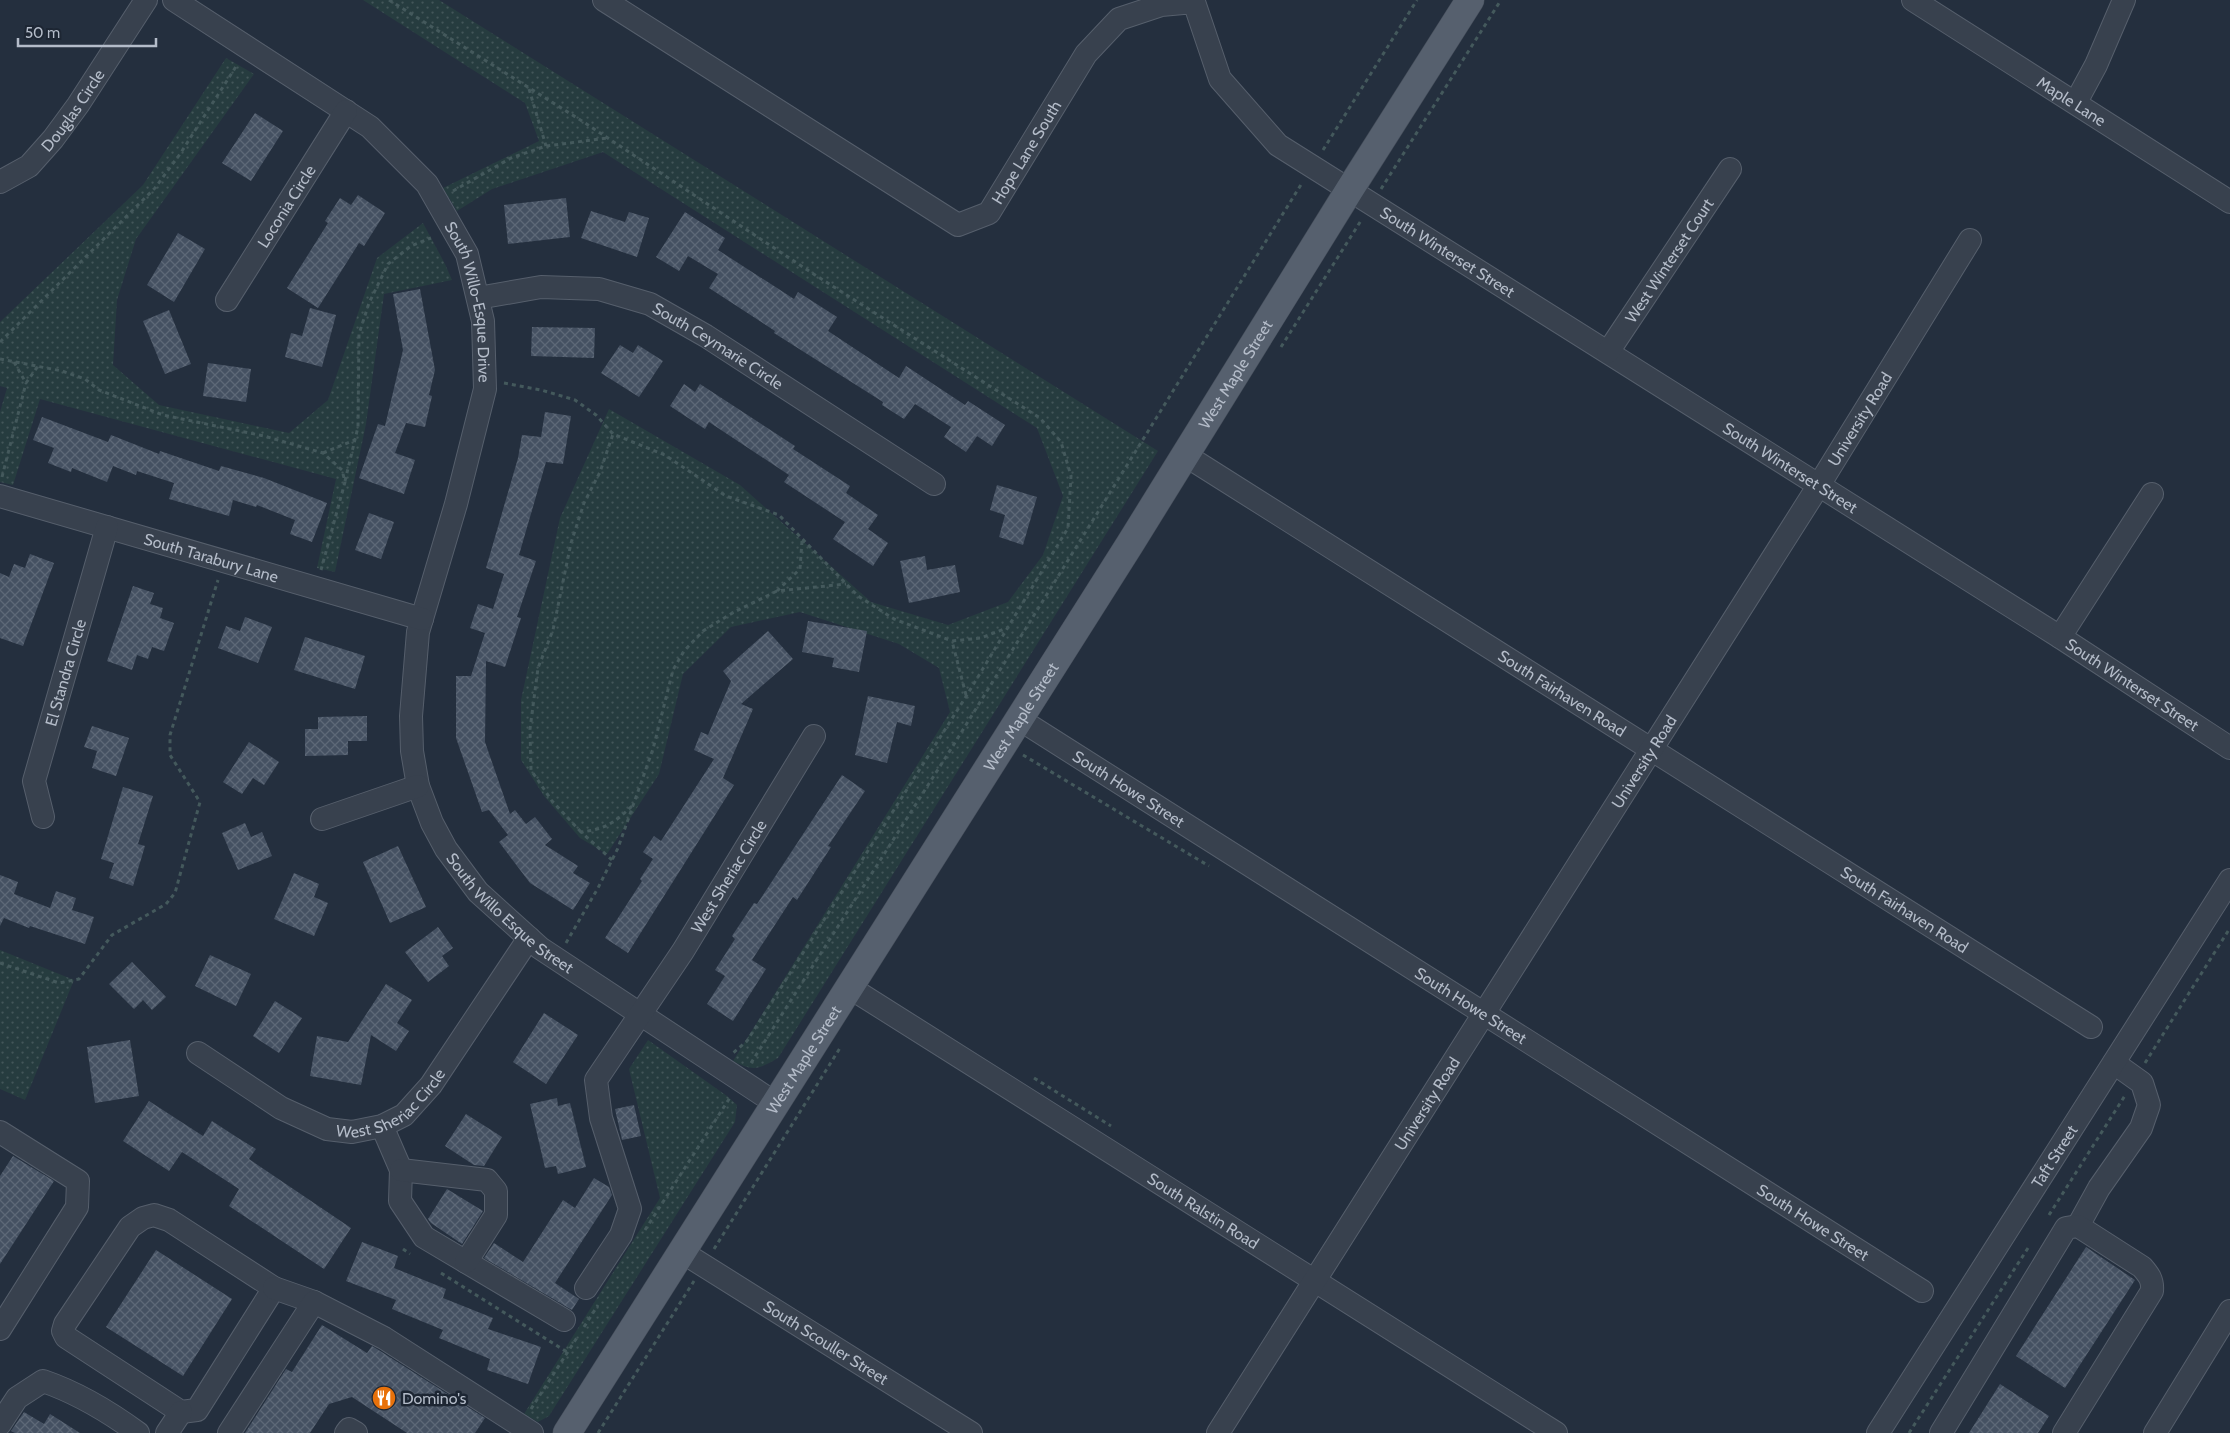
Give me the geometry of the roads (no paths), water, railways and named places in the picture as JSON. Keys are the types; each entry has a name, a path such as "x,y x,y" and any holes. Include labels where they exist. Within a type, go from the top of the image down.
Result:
{"main road":[{"name":"West Maple Street","path":"567,1433 1019,720 1470,0"}],"street":[{"name":"Douglas Circle","path":"0,182 30,166 53,139 78,106 146,0"},
{"path":"174,0 346,111"},
{"name":"Hope Lane South","path":"604,0 958,225 989,213 1086,54 1119,19 1160,5 1194,2 1220,79 1278,146 1350,189"},
{"name":"Maple Lane","path":"1913,0 2076,102 2230,202"},
{"path":"2076,102 2096,65 2124,0"},
{"name":"South Willo-Esque Drive","path":"346,111 370,127 427,184 467,254 483,321 485,389 456,504 422,619"},
{"name":"Loconia Circle","path":"227,300 346,111"},
{"name":"West Winterset Court","path":"1608,352 1730,169"},
{"name":"South Winterset Street","path":"1350,189 2060,636 2230,748"},
{"name":"University Road","path":"1218,1433 1819,485 1970,240"},
{"name":"South Ceymarie Circle","path":"478,298 542,287 599,289 650,304 706,336 934,484"},
{"name":"South Fairhaven Road","path":"1185,454 2091,1027"},
{"name":"South Tarabury Lane","path":"1,486 106,527 422,619"},
{"path":"2060,636 2152,494"},
{"name":"El Standra Circle","path":"43,817 34,781 106,527"},
{"name":"South Willo Esque Street","path":"422,619 418,632 411,716 412,751 418,786 432,823 446,849 478,892 540,948 775,1103"},
{"name":"South Howe Street","path":"1019,720 1922,1292"},
{"name":"West Sheriac Circle","path":"593,1296 621,1234 630,1209 601,1118 596,1080 641,1015 814,736"},
{"path":"322,819 418,786"},
{"name":"Taft Street","path":"1878,1433 2230,880"},
{"name":"West Sheriac Circle","path":"198,1053 281,1108 326,1129 352,1132 382,1126 404,1115 431,1085 529,938"},
{"name":"South Ralstin Road","path":"849,987 1556,1433"},
{"path":"2078,1226 2099,1188 2141,1128 2149,1105 2142,1083 2114,1063"},
{"path":"382,1126 400,1170 400,1201 424,1237 564,1320"},
{"path":"0,1132 78,1181 77,1207 0,1329"},
{"path":"400,1170 487,1180 496,1191 496,1215 466,1262"},
{"path":"274,1288 197,1410 181,1412 66,1337 63,1332 65,1324 130,1227 142,1218 154,1215 169,1220 274,1288 314,1302 384,1338 527,1429"},
{"path":"1941,1433 2066,1228 2078,1226 2142,1267 2150,1276 2153,1284 2152,1291 2064,1433"},
{"name":"South Scouller Street","path":"682,1252 971,1433"},
{"path":"230,1433 314,1302"},
{"path":"2155,1433 2230,1311"},
{"path":"0,1424 17,1398 43,1381 72,1391 112,1414 138,1433"},
{"path":"167,1433 181,1412"},
{"path":"346,1433 348,1429 356,1433"}],"place":[{"name":"Domino's","path":"384,1398"}]}
